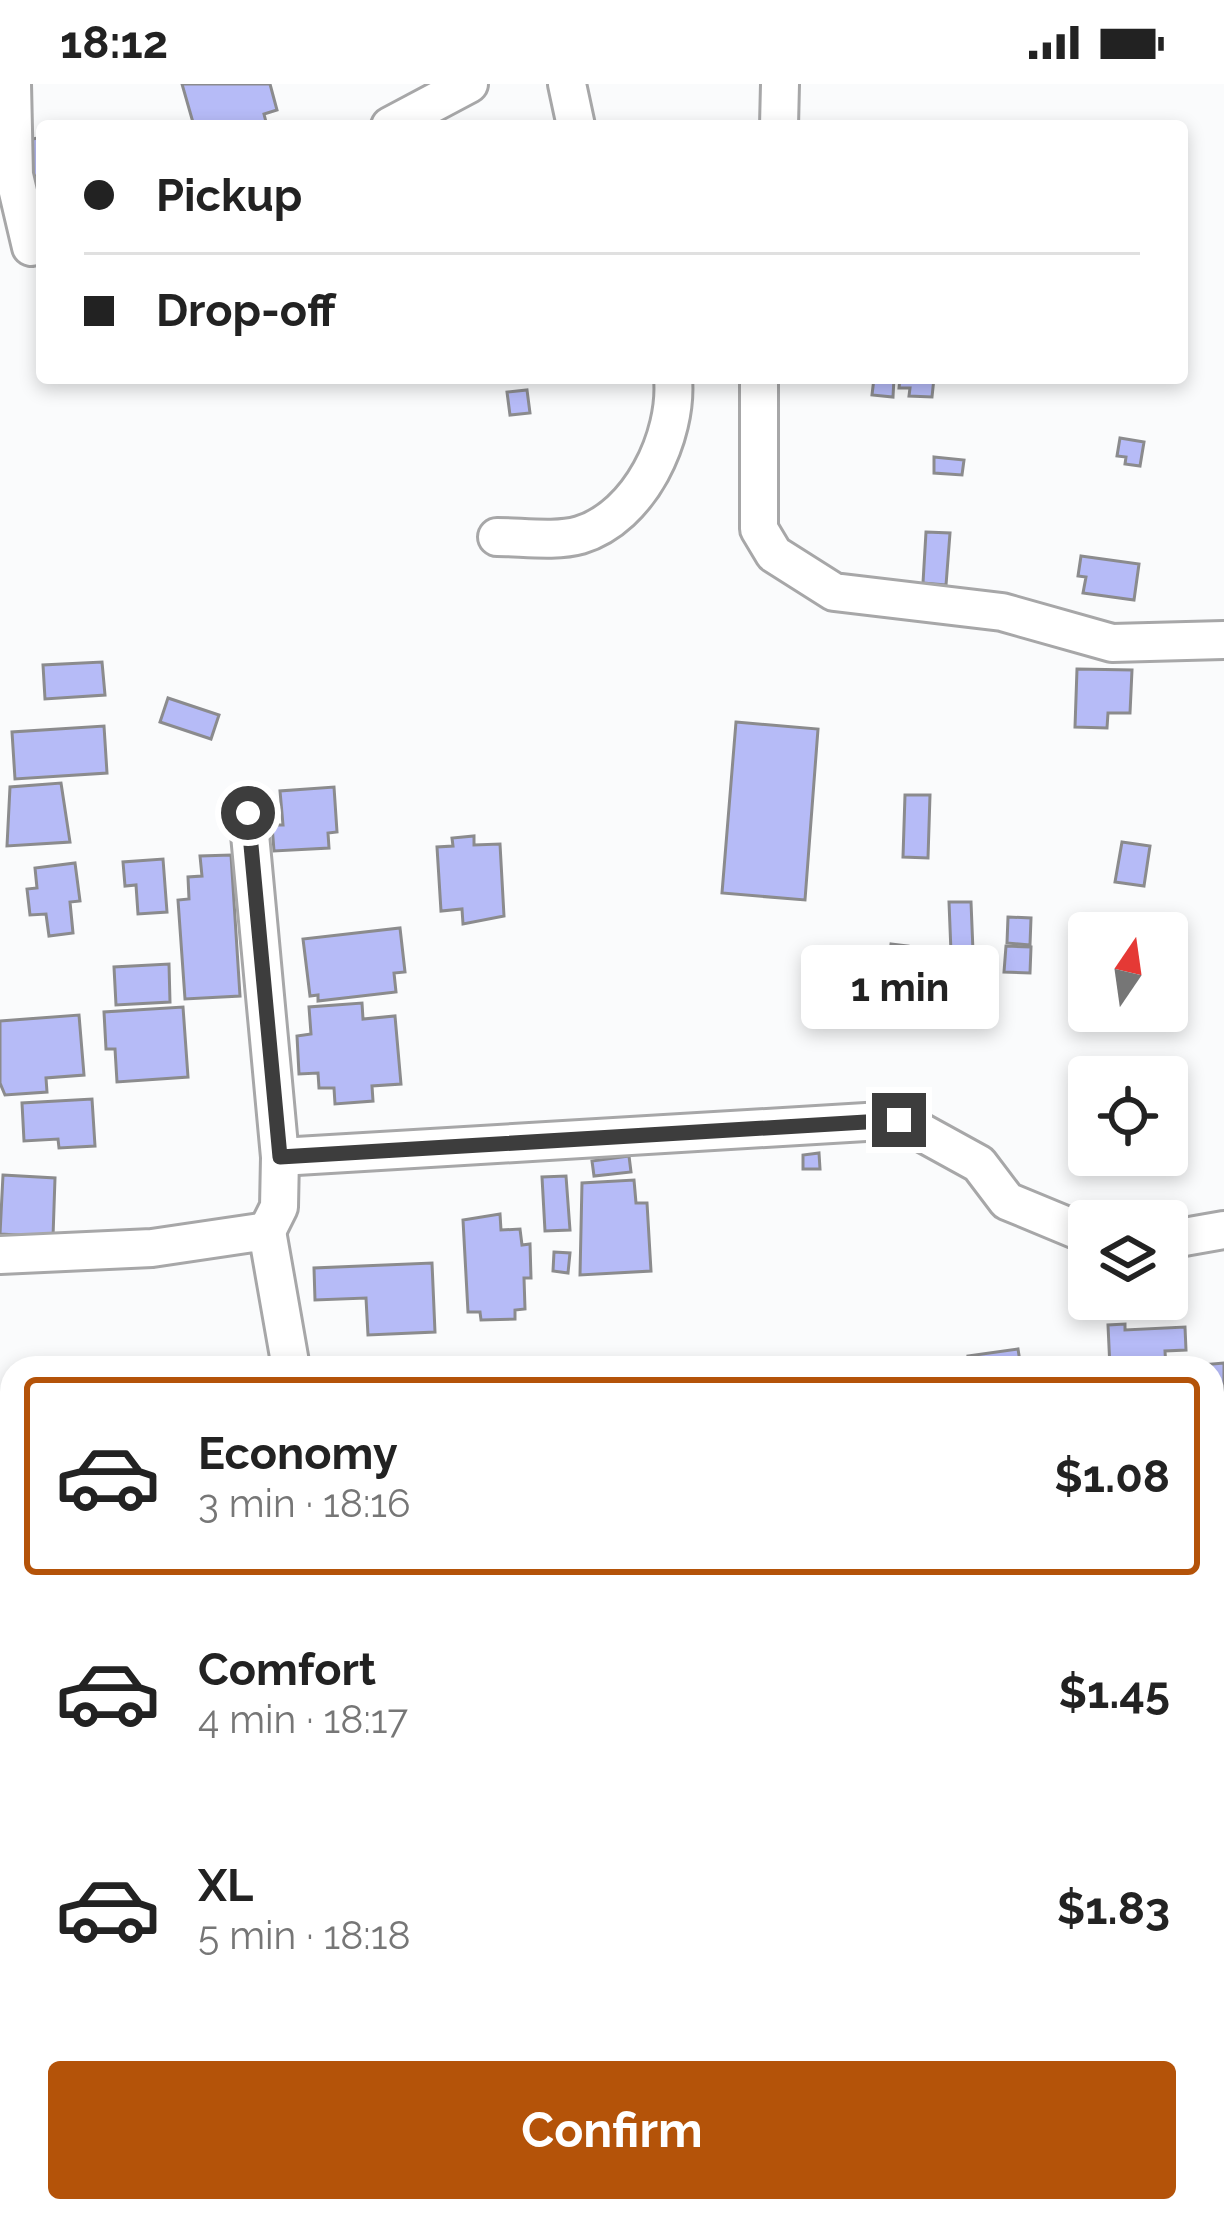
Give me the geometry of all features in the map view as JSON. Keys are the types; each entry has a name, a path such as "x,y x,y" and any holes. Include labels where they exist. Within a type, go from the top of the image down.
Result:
{"street":[{"path":"12,84 14,175 24,252"},
{"path":"401,120 469,84"},
{"path":"567,84 575,120"},
{"path":"779,120 780,84"},
{"path":"496,537 578,536 616,517 656,464 675,408 673,384"},
{"path":"759,384 759,529 774,554 834,592 1002,612 1112,644 1224,640"},
{"path":"248,813 280,1157 279,1207 267,1231 289,1356"},
{"path":"280,1157 899,1120 979,1164 1007,1202 1068,1227"},
{"path":"1188,1236 1224,1230"},
{"path":"0,1255 152,1248 267,1231"}],"building":[{"path":"182,84 270,84 277,110 264,114 266,120 192,120"},
{"path":"36,138 36,176 31,177 23,141"},
{"path":"873,384 894,384 893,397 872,395"},
{"path":"899,384 933,384 932,397 909,396 910,388 899,388"},
{"path":"527,390 530,413 510,415 507,392"},
{"path":"1120,438 1144,442 1140,466 1125,464 1126,457 1117,456"},
{"path":"934,457 964,460 962,475 934,473"},
{"path":"926,532 950,533 946,585 923,583"},
{"path":"1081,556 1139,564 1134,600 1083,593 1086,577 1078,576"},
{"path":"102,662 105,695 45,699 43,665"},
{"path":"1077,669 1132,670 1130,713 1108,713 1107,728 1075,727"},
{"path":"168,698 219,715 211,739 160,722"},
{"path":"736,722 818,729 805,900 722,893"},
{"path":"104,726 107,773 15,779 12,732"},
{"path":"61,783 70,842 7,846 10,787"},
{"path":"334,787 337,832 328,833 329,848 274,851 272,825 283,825 280,791"},
{"path":"905,795 930,795 928,858 903,857"},
{"path":"474,836 474,845 500,844 504,916 463,924 462,909 441,911 437,847 453,846 452,838"},
{"path":"1122,842 1150,846 1144,886 1115,882"},
{"path":"231,855 240,996 185,999 178,900 189,899 188,877 202,876 200,856"},
{"path":"163,859 167,912 138,914 136,885 125,886 123,862"},
{"path":"75,863 80,901 70,902 73,933 49,936 46,914 30,915 27,889 37,888 35,868"},
{"path":"949,902 971,902 973,951 951,952"},
{"path":"1008,917 1031,918 1030,945 1007,943"},
{"path":"400,928 405,972 394,973 396,992 318,1001 318,995 310,996 303,939"},
{"path":"891,944 908,946 904,974 887,971"},
{"path":"1006,946 1031,947 1030,973 1004,972"},
{"path":"169,964 170,1002 116,1005 114,967"},
{"path":"362,1003 363,1019 395,1016 401,1084 372,1086 373,1101 335,1104 334,1088 319,1088 318,1073 299,1074 297,1036 311,1034 309,1007"},
{"path":"183,1007 188,1077 117,1082 115,1049 106,1049 104,1012"},
{"path":"79,1015 84,1075 46,1078 47,1092 5,1095 0,1083 0,1021"},
{"path":"92,1099 95,1146 59,1148 58,1139 24,1141 22,1103"},
{"path":"819,1153 820,1169 803,1169 803,1155"},
{"path":"629,1156 631,1172 594,1176 592,1161"},
{"path":"3,1175 55,1178 53,1237 0,1234"},
{"path":"566,1176 570,1230 545,1231 542,1177"},
{"path":"634,1180 636,1203 647,1203 651,1271 580,1275 582,1183"},
{"path":"500,1214 501,1230 520,1229 522,1245 530,1244 531,1278 524,1278 525,1309 515,1310 515,1319 481,1320 480,1312 468,1312 463,1220"},
{"path":"554,1252 570,1253 568,1273 553,1271"},
{"path":"432,1263 435,1332 368,1335 366,1298 315,1300 314,1268"},
{"path":"1125,1324 1125,1330 1185,1327 1186,1350 1165,1351 1165,1356 1109,1356 1108,1325"},
{"path":"1018,1349 1019,1356 968,1356"}],"route":[{"path":"248,813 280,1157 899,1120"}]}
